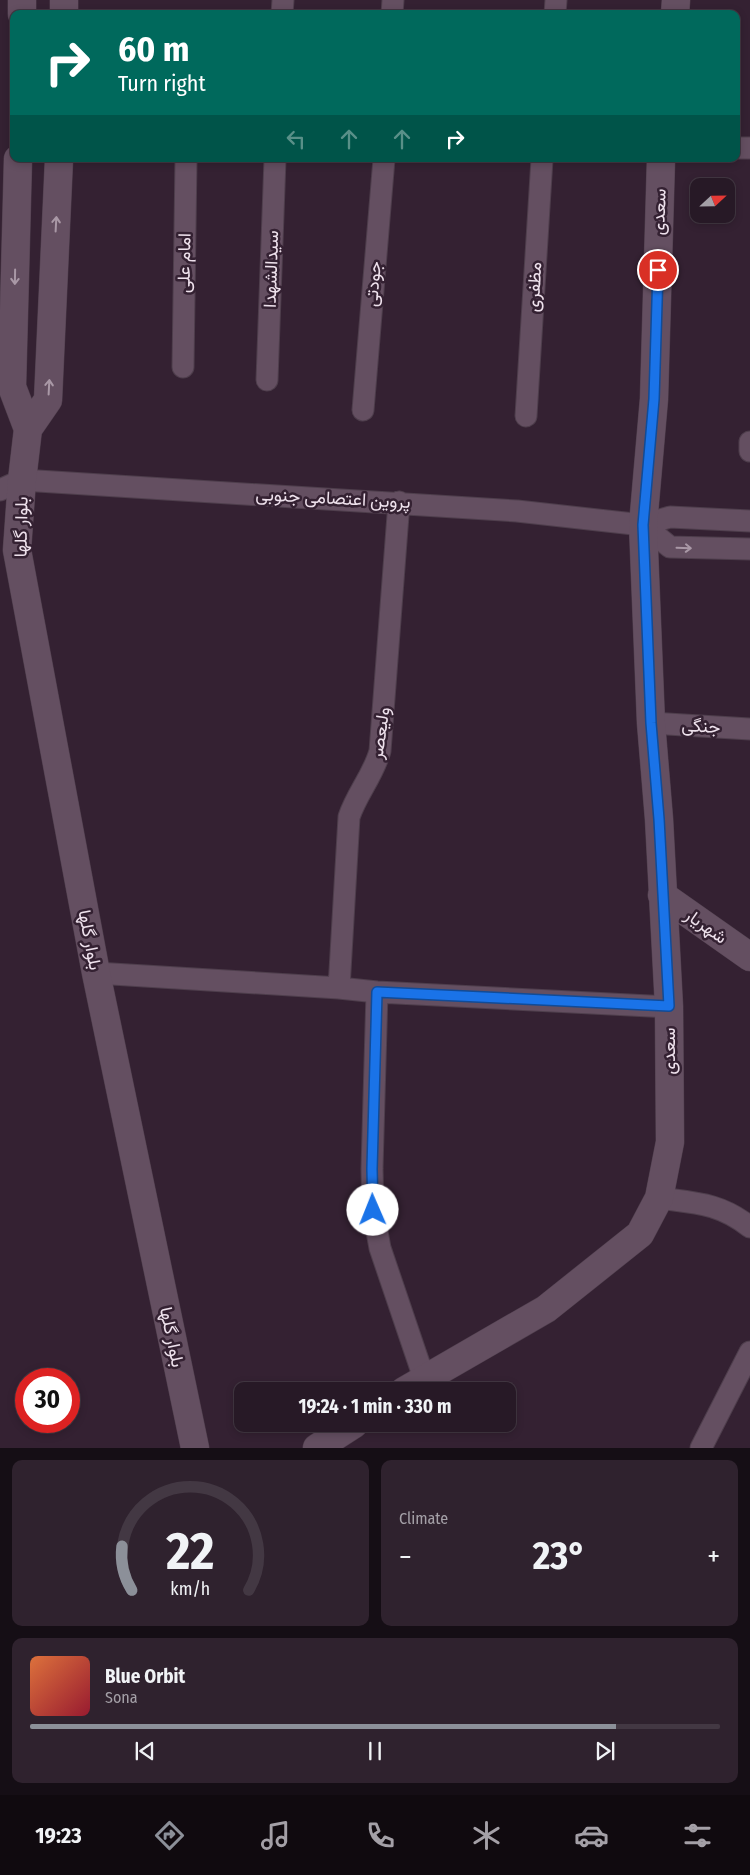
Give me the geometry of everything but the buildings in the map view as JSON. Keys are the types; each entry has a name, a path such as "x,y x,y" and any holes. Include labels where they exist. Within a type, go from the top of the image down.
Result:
{"street":[{"name":"بلوار گلها","path":"18,162 12,387 28,429"},
{"name":"بلوار گلها","path":"58,162 48,400 28,429 11,485 17,550 96,973 195,1448"},
{"name":"امام علی","path":"183,367 186,162"},
{"name":"سیدالشهدا","path":"268,380 275,162"},
{"name":"جودتی","path":"363,410 384,162"},
{"name":"مظفری","path":"526,416 542,162"},
{"name":"سعدی","path":"419,1382 546,1309 640,1234 659,1198 670,1142 669,1006 659,819 651,723 643,525 654,399 661,162"},
{"path":"750,442 750,451"},
{"name":"پروین اعتصامی جنوبی","path":"11,485 400,502 517,510 643,525"},
{"name":"ولیعصر","path":"339,988 349,817 352,806 376,764 380,751 400,502"},
{"path":"643,525 670,517 750,521"},
{"path":"643,525 670,547 750,549"},
{"name":"جنگی","path":"651,723 750,729"},
{"name":"شهریار","path":"662,895 750,957"},
{"path":"96,973 377,992 669,1006"},
{"path":"377,992 372,1160 373,1210 380,1248 413,1382"},
{"path":"659,1198 709,1205 736,1216 750,1227"},
{"path":"701,1448 750,1352"},
{"path":"317,1448 342,1432"}],"route":[{"path":"373,1210 372,1169 377,992 669,1006 659,819 651,723 643,525 654,399 658,270"}]}
